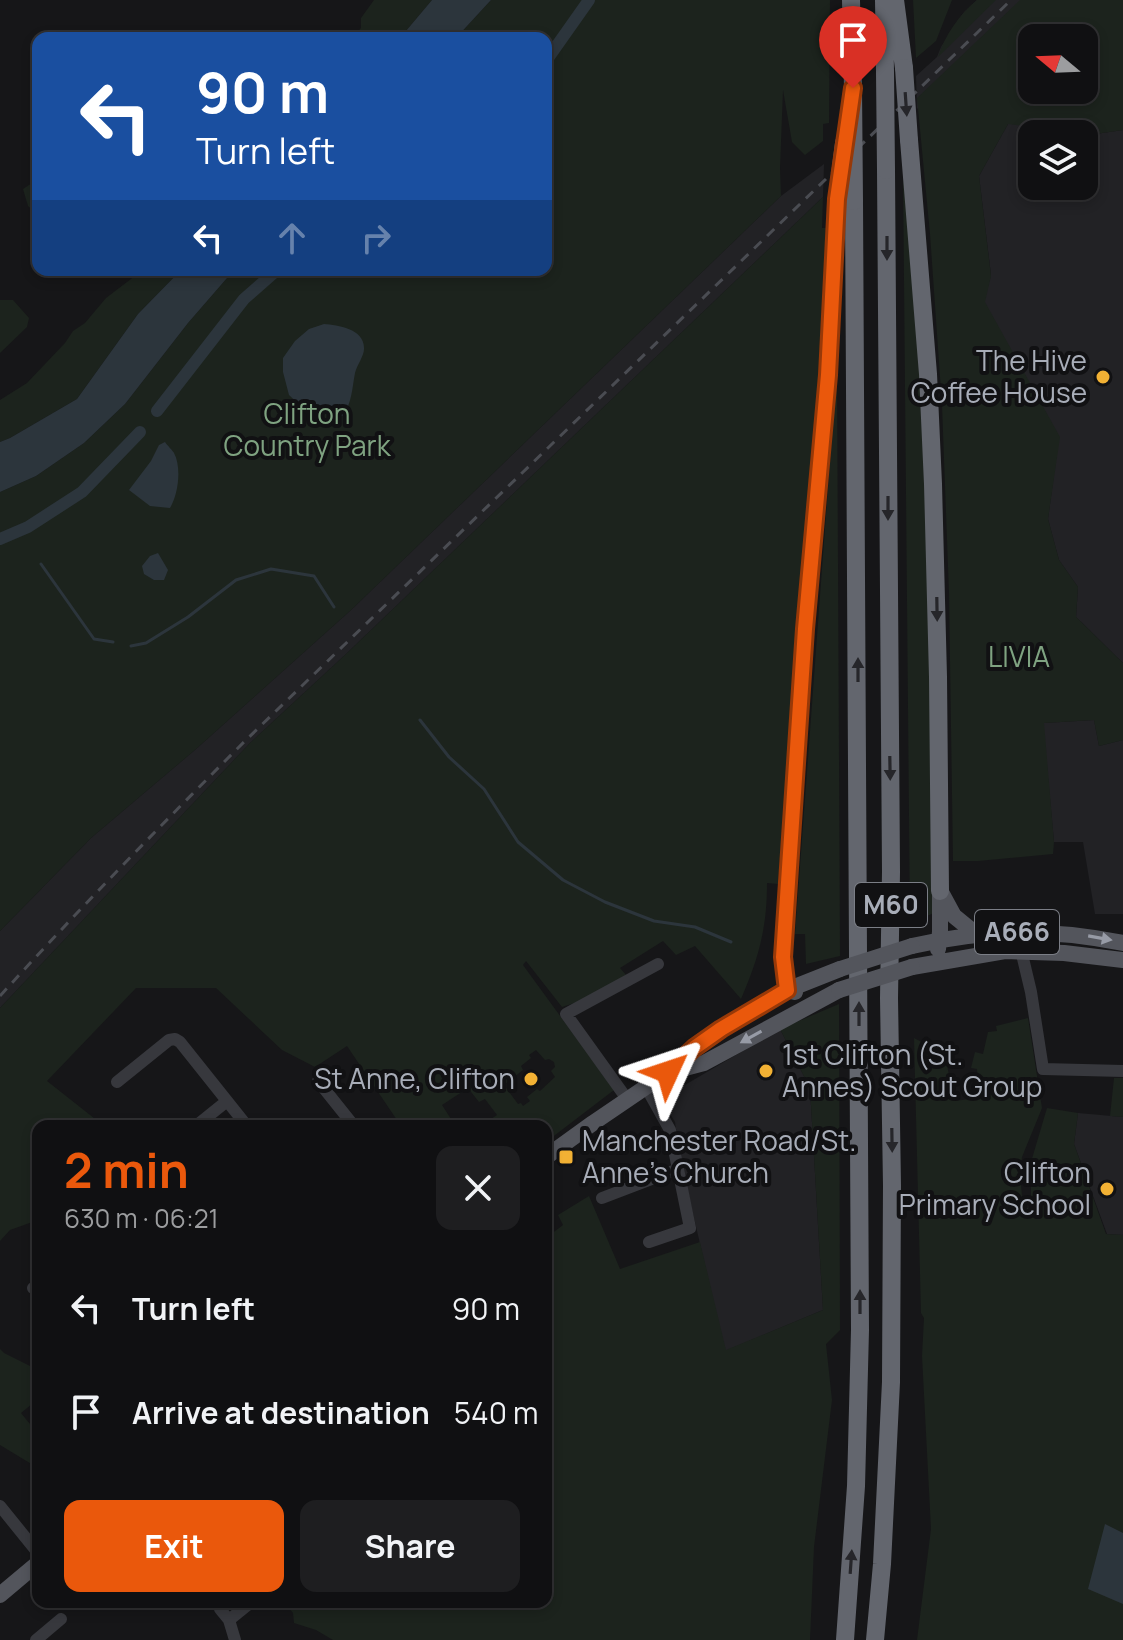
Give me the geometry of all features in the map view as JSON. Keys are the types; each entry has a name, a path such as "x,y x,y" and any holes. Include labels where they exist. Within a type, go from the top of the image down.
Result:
{"highway":[{"name":"M60","path":"783,957 807,613 846,200 853,88 851,0"},
{"name":"M60","path":"884,0 894,70 909,140 928,374 938,677 940,891"},
{"name":"M60","path":"875,1640 889,1460 892,1368 886,170 894,70 895,0"},
{"name":"M60","path":"845,1640 856,1486 860,1330 846,200"}],"main road":[{"path":"940,891 954,916 976,934"},
{"path":"919,965 934,957 939,949 940,891"},
{"name":"A666","path":"552,1153 668,1072 721,1029 787,990 840,969 912,946 976,934 1064,933 1123,943"},
{"name":"A666","path":"668,1072 704,1063 839,990 919,965 1021,950 1123,960"},
{"path":"783,957 787,990 819,1000"},
{"path":"0,1595 32,1568"}],"street":[{"path":"1021,950 1043,1069 1123,1071"},
{"path":"627,1099 566,1014 658,964"},
{"path":"117,1082 169,1040 175,1039 242,1120"},
{"path":"318,1081 349,1120"},
{"path":"646,1087 670,1130 690,1228 649,1242"},
{"path":"203,1120 227,1101"},
{"path":"602,1198 678,1169"},
{"path":"0,1506 32,1546"},
{"path":"229,1620 244,1608"},
{"path":"220,1609 229,1620 235,1640"},
{"path":"36,1640 50,1635 61,1619"}],"shaded area":[{"path":"432,0 491,0 462,32 405,32"},
{"path":"977,0 1035,0 917,109 916,76 937,57 958,20"},
{"path":"1063,115 1071,120 1032,120"},
{"path":"1018,122 1018,200 1098,200 1098,134 1123,130 1123,663 1076,617 1078,587 1059,560 1048,519 1059,437 984,302 991,275 979,176 1008,124"},
{"path":"824,164 823,197 250,743 0,1008 0,931 91,838 351,610 781,196"},
{"path":"175,276 229,276 125,404 84,443 36,476 0,492 0,442 77,399 138,314"},
{"path":"324,324 350,329 363,342 364,352 343,416 307,412 289,395 283,372 283,358 295,341 309,329"},
{"path":"165,442 174,452 178,466 177,489 170,508 150,506 129,490 159,445"},
{"path":"158,553 168,570 164,580 154,580 144,574 142,566 150,556"},
{"path":"1094,720 1099,746 1123,740 1123,914 1095,914 1083,842 1054,842 1043,723"},
{"path":"780,1029 810,1088 823,1310 725,1351 681,1162 675,1122 661,1099"},
{"name":"Clifton Primary School","path":"1078,1113 1123,1117 1123,1235 1107,1234 1074,1144"},
{"path":"1105,1524 1123,1533 1123,1604 1088,1589"}],"green space":[{"path":"374,0 432,0 405,32 357,32 361,28 361,18"},
{"name":"Clifton Country Park","path":"491,0 830,0 829,123 823,124 823,141 805,155 792,142 783,90 781,196 351,610 91,838 0,931 0,492 36,476 84,443 125,404 229,276 552,276 552,32 462,32"},
{"path":"913,0 952,0 936,41 916,58"},
{"path":"977,0 996,0 938,57 953,26"},
{"name":"LIVIA","path":"1020,0 1123,0 1123,130 1098,134 1098,120 1018,120 1018,125 1008,124 979,176 991,276 985,302 1060,437 1048,519 1059,560 1078,587 1076,617 1123,663 1123,740 1099,746 1094,720 1044,723 1053,854 953,861 949,593 942,405 917,98"},
{"path":"903,173 919,358 928,543 934,913 910,923"},
{"path":"32,183 32,210 28,206 23,189"},
{"path":"823,197 822,228 826,228 819,368 778,884 767,883 761,942 741,999 695,946 676,955 663,941 620,968 626,975 587,999 562,1007 526,961 523,965 614,1090 552,1137 552,1120 490,1120 497,1115 485,1099 479,1102 468,1088 442,1105 450,1120 397,1120 347,1046 315,1067 282,1050 216,988 136,988 47,1081 96,1120 32,1120 32,1222 10,1230 0,1241 0,1008 250,743","holes":["536,1050 545,1060 554,1062 555,1067 551,1071 555,1077 540,1091 537,1089 527,1097 530,1101 523,1106 518,1104 504,1085 523,1070 521,1066"]},
{"path":"134,276 175,276 138,314 77,399 0,442 0,400 27,383 106,298"},
{"path":"0,300 13,300 29,318 27,327 0,353"},
{"path":"837,366 840,956 806,964 805,934 795,934"},
{"path":"839,1004 840,1330 826,1344 832,1400 814,1547 810,1640 333,1640 294,1623 289,1608 552,1608 552,1233 563,1225 558,1215 589,1196 620,1269 700,1242 726,1350 823,1310 810,1088 780,1029"},
{"path":"1028,1018 1042,1108 1022,1157 1023,1208 1031,1208 1031,1162 1047,1108 1078,1113 1074,1144 1106,1234 1123,1235 1123,1640 917,1640 931,1529 922,1356 924,1318 921,1313 914,1038 933,1048 947,1065 954,1101 978,1098 977,1069 971,1068 975,1052 983,1054 988,1032 997,1031 996,1026"},
{"path":"1114,1078 1123,1078 1123,1117 1110,1116"},
{"path":"0,1349 32,1367 32,1404 21,1413 32,1427 32,1464 0,1445"}],"waterway":[{"path":"552,52 589,0"},
{"path":"157,411 244,299 270,276"},
{"path":"0,539 28,527 82,492 140,432"},
{"path":"41,564 94,639 113,642"},
{"path":"131,646 146,643 188,617 236,580 271,569 314,576 334,607"},
{"path":"420,720 449,757 484,789 518,842 563,880 605,902 654,921 695,927 731,942"}],"railway":[{"path":"0,996 247,739 1011,0"}],"place":[{"name":"The Hive Coffee House","path":"1103,377"},
{"name":"1st Clifton (St. Annes) Scout Group","path":"766,1071"},
{"name":"St Anne, Clifton","path":"531,1079"},
{"name":"Manchester Road/St. Anne's Church","path":"566,1157"},
{"name":"Clifton Primary School","path":"1107,1189"}],"route":[{"path":"668,1072 721,1029 787,990 783,957 805,629 828,375 837,199 853,88"}]}
